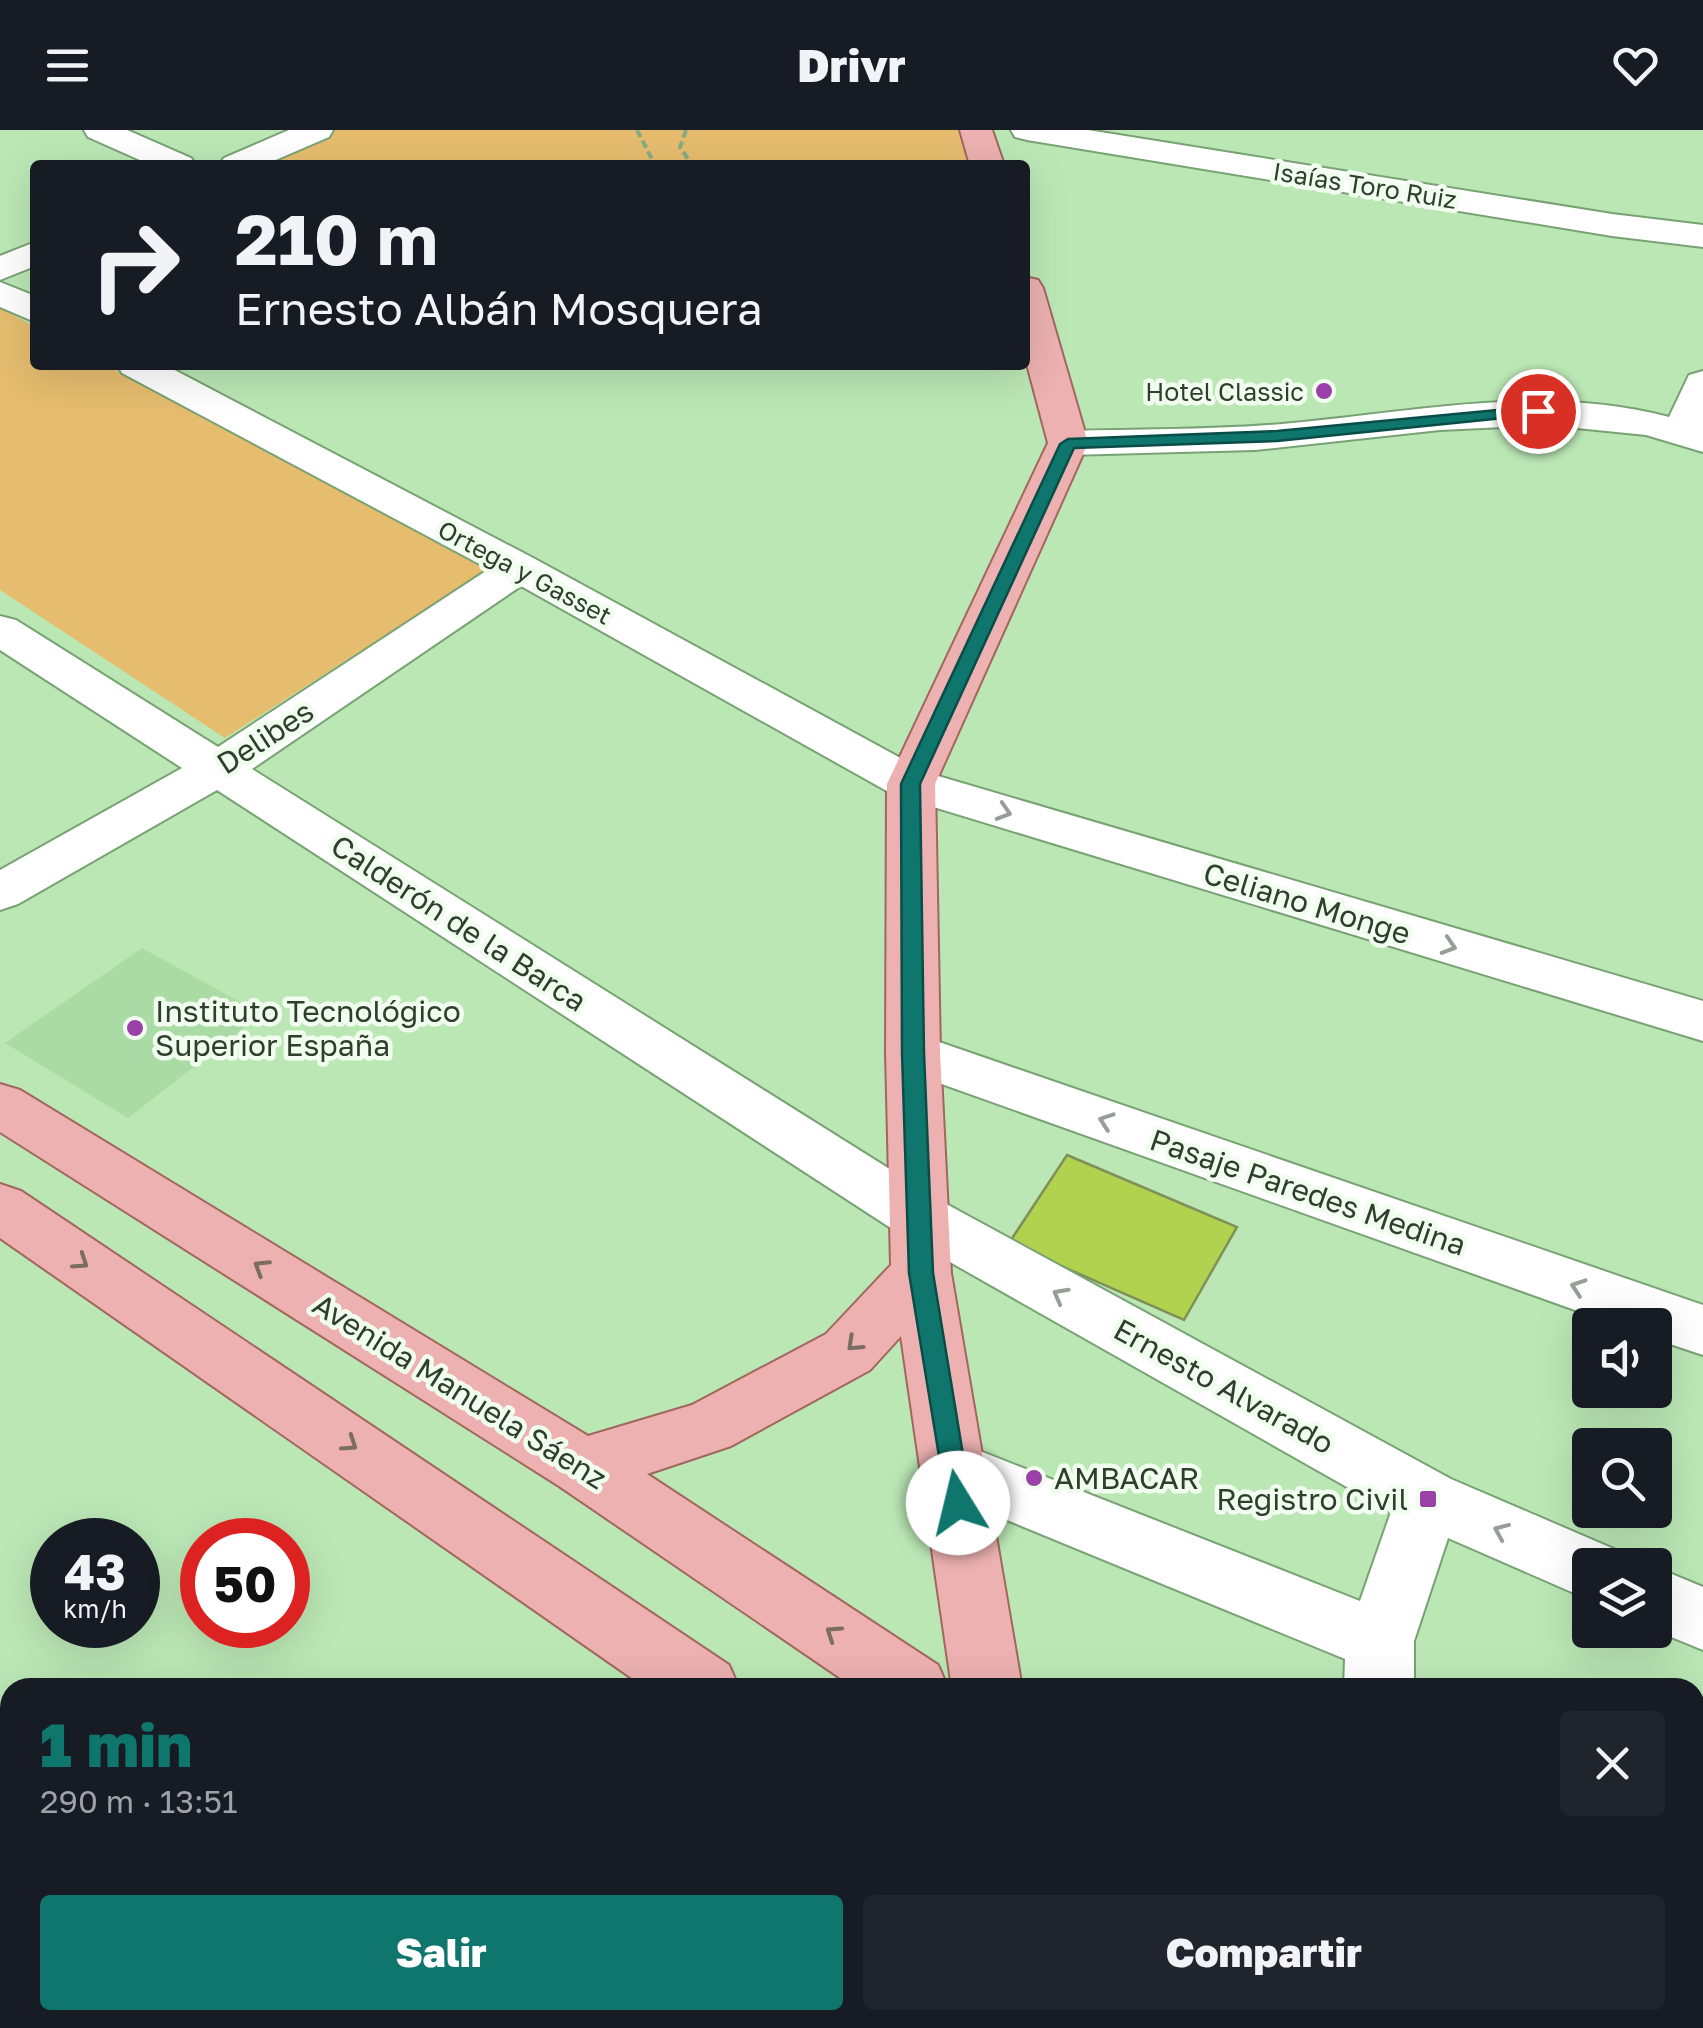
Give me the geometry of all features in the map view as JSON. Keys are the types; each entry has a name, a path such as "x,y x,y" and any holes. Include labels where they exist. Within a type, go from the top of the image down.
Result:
{"main road":[{"path":"976,130 985,160"},
{"path":"986,1678 920,1245 910,784 1068,444 1030,306"},
{"name":"Avenida Manuela Sáenz","path":"0,1105 582,1466 899,1678"},
{"path":"0,1207 689,1678"},
{"path":"582,1466 709,1427 848,1352 920,1245"}],"street":[{"path":"100,130 167,160"},
{"path":"248,160 317,130"},
{"name":"Isaías Toro Ruiz","path":"1027,130 1223,146 1612,225 1703,236"},
{"path":"0,268 30,255"},
{"path":"0,293 30,308"},
{"name":"Ortega y Gasset","path":"145,370 520,568 910,784"},
{"path":"1068,444 1277,436 1538,411 1609,416 1693,436 1703,382"},
{"name":"Delibes","path":"0,892 218,769 520,568"},
{"name":"Calderón de la Barca","path":"0,630 218,769 920,1245"},
{"name":"Celiano Monge","path":"910,784 1703,1021"},
{"name":"Pasaje Paredes Medina","path":"913,1053 1703,1330"},
{"name":"Ernesto Alvarado","path":"920,1245 1428,1499 1572,1562"},
{"path":"952,1468 1379,1664 1428,1499"},
{"path":"1672,1605 1703,1618"}],"path":[{"path":"637,130 652,160"},
{"path":"686,130 680,147 689,160"}],"shaded area":[{"path":"325,130 958,130 968,160 262,160"},
{"path":"0,308 30,324 30,370 115,370 487,570 225,738 0,590"},
{"name":"Instituto Tecnológico Superior España","path":"142,948 262,1014 128,1118 5,1043"}],"building":[{"path":"1067,1155 1237,1227 1184,1320 1009,1243"}],"place":[{"name":"Hotel Classic","path":"1324,391"},
{"name":"Instituto Tecnológico Superior España","path":"135,1028"},
{"name":"AMBACAR","path":"1034,1478"},
{"name":"Registro Civil","path":"1428,1499"}],"route":[{"path":"958,1503 921,1273 913,1053 910,784 1068,444 1277,436 1538,411"}]}
